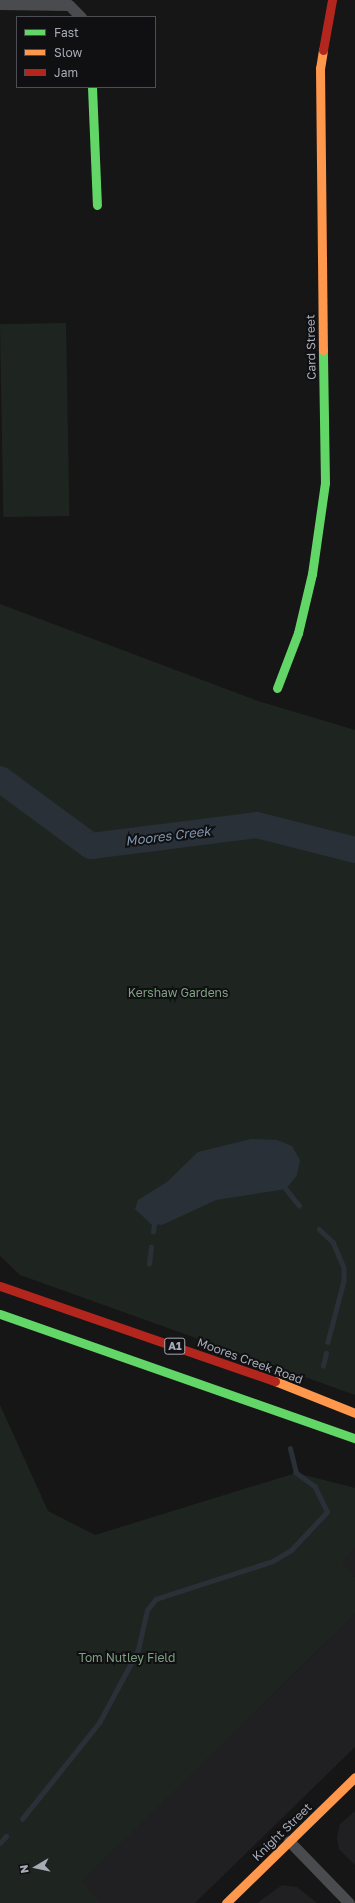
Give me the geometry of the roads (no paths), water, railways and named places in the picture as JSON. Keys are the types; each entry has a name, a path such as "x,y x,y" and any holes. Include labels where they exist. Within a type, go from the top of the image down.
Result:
{"main road":[{"name":"Card Street","path":"277,688 298,632 312,574 325,483 320,68 332,0"},
{"path":"92,88 97,205"},
{"name":"Moores Creek Road","path":"0,1286 277,1382 355,1413"},
{"name":"A1","path":"0,1314 355,1438"},
{"name":"Knight Street","path":"226,1903 355,1778"}],"street":[{"path":"0,4 71,2 79,16"},
{"path":"289,1841 349,1903"}],"waterway":[{"name":"Moores Creek","path":"0,779 91,846 257,825 355,850"},
{"path":"286,1189 299,1205"},
{"path":"153,1232 154,1224"},
{"path":"319,1229 333,1242 344,1268 344,1281 328,1342"},
{"path":"149,1264 151,1247"},
{"path":"323,1366 326,1353"},
{"path":"22,1819 99,1723 138,1650 147,1610 156,1599 273,1561 291,1550 327,1512 315,1487 296,1473 290,1449"},
{"path":"0,1843 6,1836"}],"park label":[{"name":"Kershaw Gardens","path":"178,993"},
{"name":"Tom Nutley Field","path":"127,1658"}]}
